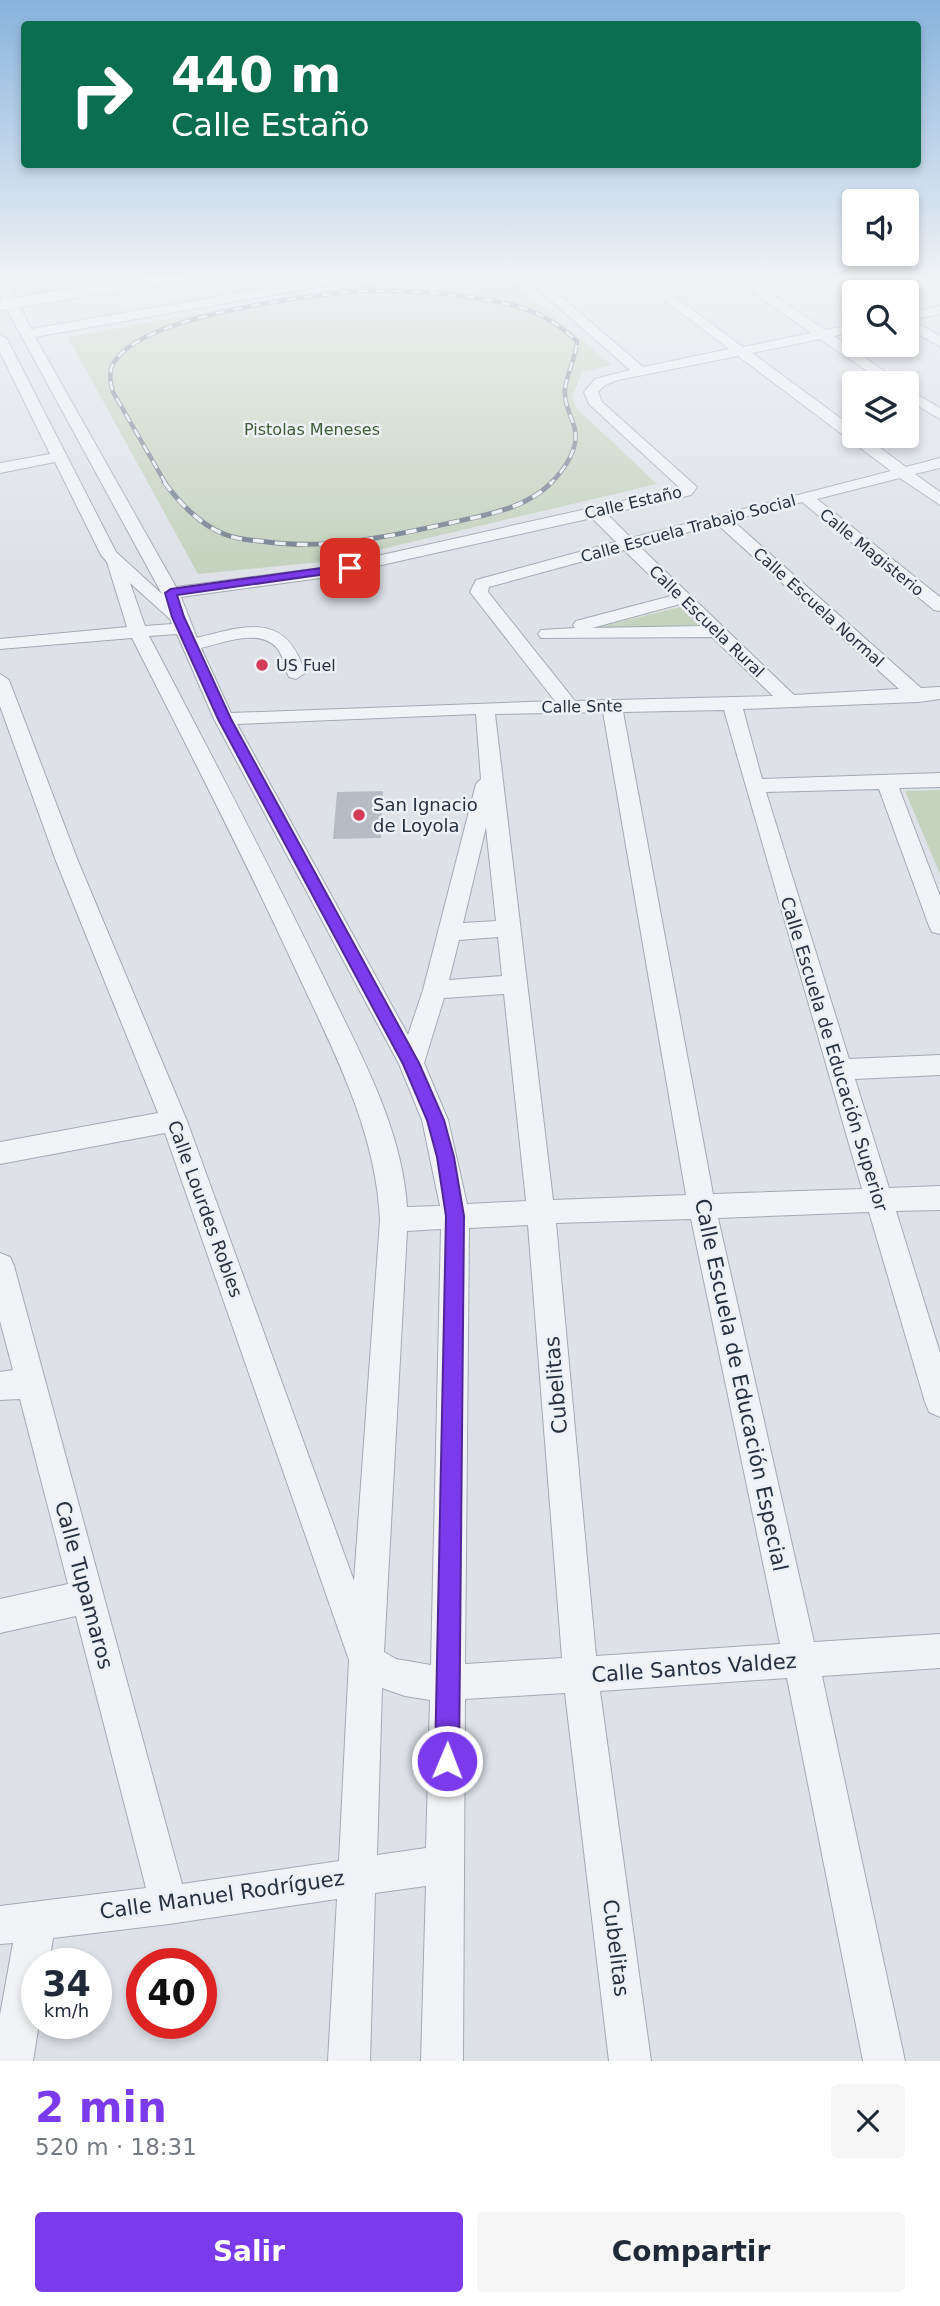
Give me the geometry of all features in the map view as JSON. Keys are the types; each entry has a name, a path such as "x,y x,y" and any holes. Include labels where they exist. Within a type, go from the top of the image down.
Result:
{"street":[{"path":"15,370 115,563 138,632 263,875 350,1059 383,1143 392,1185 394,1220 366,1660 359,1876 349,2061"},
{"path":"32,370 53,380"},
{"path":"47,370 171,593 184,630 224,719 411,1063 435,1120 445,1157 455,1216 442,2061"},
{"name":"Calle Estaño","path":"171,593 328,572 689,489 591,397 591,392 600,382 650,370"},
{"path":"767,370 842,427"},
{"path":"919,401 940,415"},
{"path":"870,448 940,500"},
{"path":"0,468 59,457"},
{"name":"Calle Escuela Trabajo Social","path":"518,642 479,592 478,588 485,582 720,518 940,463"},
{"name":"Calle Magisterio","path":"804,497 940,606"},
{"name":"Calle Escuela Rural","path":"595,512 789,701"},
{"name":"Calle Escuela Normal","path":"720,518 918,696"},
{"path":"115,563 184,630"},
{"path":"569,706 518,642 682,598"},
{"path":"0,644 184,630 264,633 282,642 296,673"},
{"path":"547,634 718,631"},
{"name":"Calle Lourdes Robles","path":"0,680 67,861 174,1121 366,1660"},
{"name":"Calle Snte","path":"224,719 485,708 732,704 940,694"},
{"name":"Calle Escuela de Educación Superior","path":"732,704 754,786 940,1402"},
{"name":"Calle Escuela de Educación Especial","path":"612,706 702,1206 802,1660 884,2061"},
{"name":"Cubelitas","path":"485,708 541,1212 581,1676 630,2061"},
{"path":"411,1063 435,990 490,769"},
{"path":"754,786 940,780"},
{"path":"886,781 940,926"},
{"path":"449,932 508,928"},
{"path":"435,990 515,984"},
{"path":"839,1070 940,1065"},
{"path":"0,1153 174,1121"},
{"path":"394,1220 940,1198"},
{"name":"Calle Tupamaros","path":"0,1266 15,1385 87,1597 169,1905"},
{"path":"0,1616 87,1597"},
{"name":"Calle Santos Valdez","path":"449,1683 940,1651"},
{"path":"366,1660 383,1673 409,1682 449,1683"},
{"name":"Calle Manuel Rodríguez","path":"19,1922 169,1905 444,1864"},
{"path":"12,2061 19,1922"}],"green space":[{"name":"Pistolas Meneses","path":"86,370 590,370 582,372 572,397 576,408 657,484 331,561 198,574"},
{"path":"680,607 698,625 587,630"},
{"path":"940,790 940,874 905,791"}],"building":[{"name":"San Ignacio de Loyola","path":"383,791 381,838 333,839 337,792"}],"railway":[{"path":"111,370 113,392 166,484"},
{"path":"551,483 566,465 575,442 576,434 565,394 570,370"},
{"path":"164,482 206,525 233,537 284,544 356,541 491,514 530,499 551,483"}],"place":[{"name":"US Fuel","path":"262,665"},
{"name":"San Ignacio de Loyola","path":"359,815"}],"route":[{"path":"350,568 171,593 178,617 224,719 411,1063 435,1120 445,1157 455,1216 447,1761"}]}
